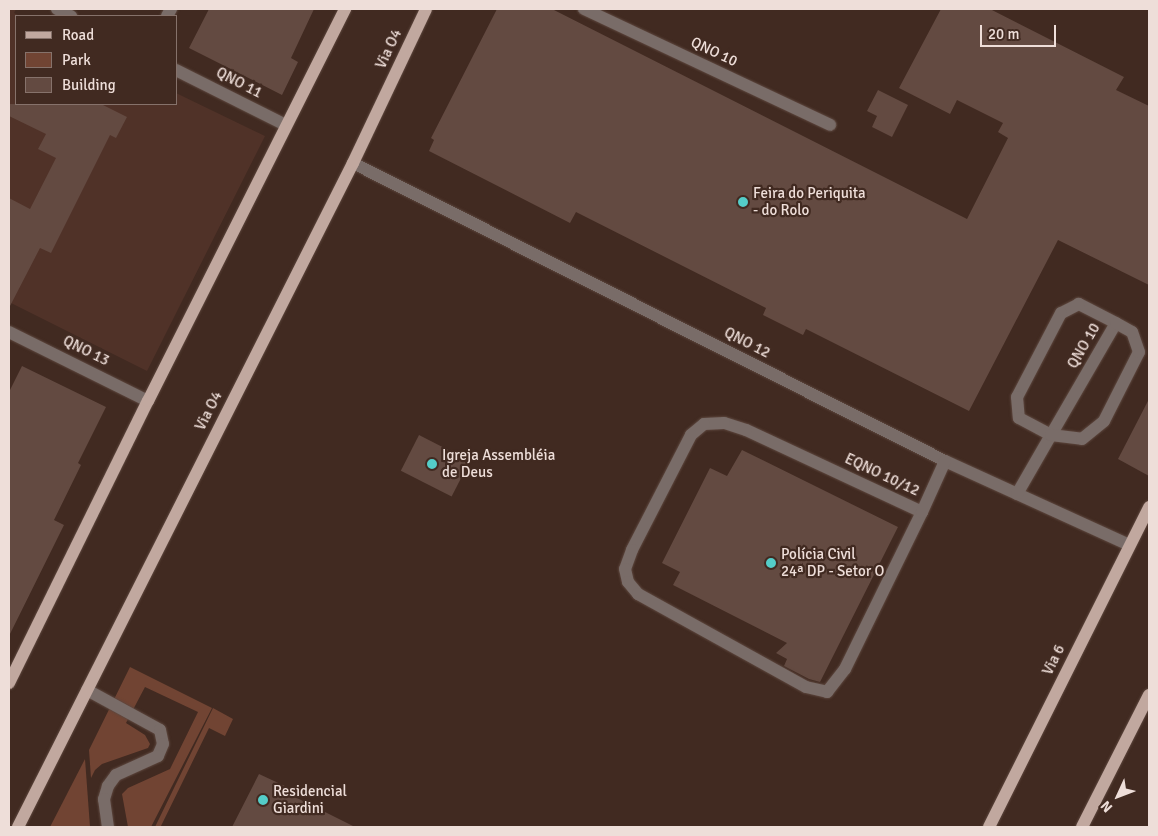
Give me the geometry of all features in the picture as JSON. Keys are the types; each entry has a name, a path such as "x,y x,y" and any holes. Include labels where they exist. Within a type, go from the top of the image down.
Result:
{"main road":[{"path":"9,684 148,400 345,9"},
{"name":"Via O4","path":"20,823 353,163 426,9"},
{"name":"Via 6","path":"989,827 1149,507"},
{"path":"1082,827 1149,695"},
{"path":"9,826 20,823"}],"street":[{"path":"56,9 69,15"},
{"name":"QNO 10","path":"584,9 830,125"},
{"name":"QNO 11","path":"178,71 286,125"},
{"name":"QNO 12","path":"353,163 945,461 1129,545"},
{"name":"QNO 10","path":"1017,494 1051,435 1116,322 1079,304 1061,313 1018,397 1019,418 1051,435"},
{"path":"1051,435 1082,439 1104,421 1139,352 1132,332 1116,322"},
{"name":"QNO 13","path":"10,337 148,400"},
{"name":"EQNO 10/12","path":"724,423 746,430 922,512 845,668 827,692 806,687 638,594 628,582 625,569 632,550 692,435 704,424 724,423"},
{"path":"922,512 945,461"},
{"path":"87,690 160,730 162,744 158,756 116,775 108,786 104,799 108,827"}],"shaded area":[{"path":"9,9 16,9 14,13 18,15 15,15 15,105 178,105 178,94 265,136 147,371 9,302"}],"green space":[{"path":"130,667 212,708 151,827 128,827 122,794 128,788 170,769 198,712 145,687 126,723 145,735 150,744 148,748 102,764 95,770 91,778 89,750"},
{"path":"213,708 233,719 225,736 209,728 161,826 163,827 155,827"},
{"path":"85,759 90,827 50,827"}],"building":[{"path":"209,9 314,9 291,58 298,62 282,95 189,48"},
{"path":"497,9 552,9 967,219 1008,138 998,132 1003,123 957,100 950,114 899,88 941,9 990,9 1124,77 1116,90 1149,106 1149,285 1058,240 969,411 806,329 803,335 763,315 766,308 576,212 570,223 429,151 434,140 431,138"},
{"path":"878,90 908,105 892,137 872,127 877,116 867,111"},
{"path":"9,104 15,104 103,105 127,117 116,138 110,135 51,253 40,248 9,308 9,198 30,209 56,158 38,149 46,134 9,116"},
{"path":"22,366 106,407 78,463 81,465 54,520 64,525 9,636 9,392"},
{"path":"1149,399 1149,476 1118,459"},
{"path":"419,435 470,461 452,497 401,471"},
{"path":"742,450 898,527 820,682 809,679 784,666 787,659 776,653 787,643 673,585 680,572 662,563 710,468 727,476"},
{"name":"Residencial Giardini","path":"259,774 287,787 285,792 355,827 232,827"}],"place":[{"name":"Feira do Periquita - do Rolo","path":"743,202"},
{"name":"Igreja Assembléia de Deus","path":"432,464"},
{"name":"Polícia Civil 24ª DP - Setor O","path":"771,563"},
{"name":"Residencial Giardini","path":"263,800"}]}
